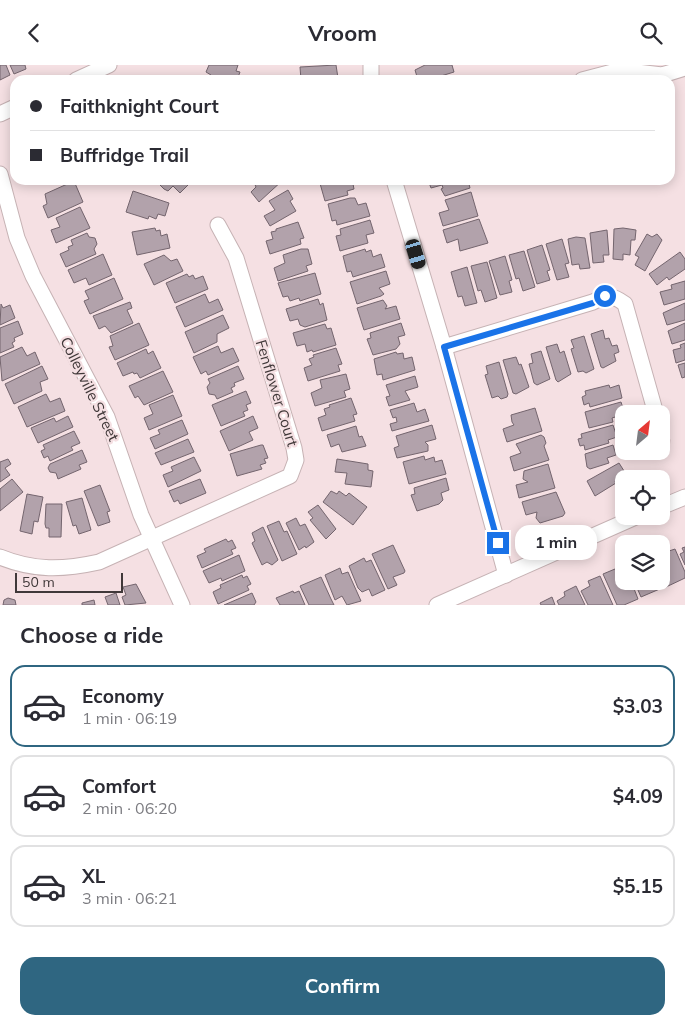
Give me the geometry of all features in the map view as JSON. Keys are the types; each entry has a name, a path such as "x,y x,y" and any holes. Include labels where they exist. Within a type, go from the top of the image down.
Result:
{"street":[{"path":"87,75 109,65"},
{"path":"599,75 620,69 662,75 685,68"},
{"name":"Colleyville Street","path":"0,174 17,238 33,276 106,417 142,515 182,605"},
{"path":"395,185 444,347 506,575"},
{"name":"Fenflower Court","path":"0,557 42,569 71,568 99,561 290,476 294,468 294,448 236,258 218,225"},
{"path":"444,347 593,303 605,296 615,296 625,303 653,405"},
{"path":"670,503 685,497"},
{"path":"437,605 618,525"}],"building":[{"path":"0,65 6,65 10,75 0,80"},
{"path":"10,65 25,65 26,69 14,74"},
{"path":"209,65 238,65 236,71 240,72 239,75 211,75 206,72"},
{"path":"336,65 338,75 301,75 300,67"},
{"path":"425,65 452,65 454,72 444,75 416,75 415,70"},
{"path":"65,185 76,185 83,202 48,218 43,206 47,204 45,194"},
{"path":"160,185 188,185 180,193 173,186 168,191"},
{"path":"255,185 278,185 259,202 251,192 256,187"},
{"path":"320,185 353,185 354,189 347,191 348,195 325,201"},
{"path":"430,185 442,185 431,188"},
{"path":"442,185 469,185 470,188 445,196 441,189 443,188"},
{"path":"288,190 293,199 290,201 296,211 270,226 264,216 275,210 269,201"},
{"path":"133,191 169,203 165,216 158,214 156,219 149,216 148,219 126,212"},
{"path":"471,192 478,216 443,226 439,213 449,210 445,200"},
{"path":"355,198 358,205 366,203 370,216 337,225 336,220 332,221 328,204"},
{"path":"80,207 90,228 56,243 51,230 60,227 56,218"},
{"path":"479,219 488,243 460,251 458,239 447,243 443,230"},
{"path":"370,220 374,233 366,235 368,243 340,251 336,236 341,235 340,229"},
{"path":"298,222 304,238 300,239 301,244 270,254 266,241 273,239 271,232"},
{"path":"155,228 156,231 160,230 161,236 167,234 170,248 137,255 132,232"},
{"path":"614,229 636,230 635,240 631,240 630,255 623,254 623,260 613,259"},
{"path":"607,230 609,255 603,255 604,262 593,263 590,233"},
{"path":"87,233 89,237 95,238 97,244 94,249 96,254 66,267 60,254 69,250 68,247 73,245 71,240"},
{"path":"647,234 652,237 657,234 662,240 645,271 635,265 639,257 635,255"},
{"path":"576,237 585,238 590,268 580,269 579,264 572,265 568,239"},
{"path":"562,239 569,263 565,264 569,277 557,280 546,244"},
{"path":"542,245 550,270 547,271 550,280 537,284 527,250"},
{"path":"301,249 308,249 312,264 306,266 308,271 278,281 274,268 285,263 283,255"},
{"path":"365,249 366,252 371,250 373,257 381,254 385,267 353,277 351,271 347,272 343,256"},
{"path":"524,251 535,287 523,291 519,278 516,279 509,255"},
{"path":"680,252 685,259 685,269 669,280 667,277 657,285 649,274"},
{"path":"103,254 112,275 89,285 86,278 74,283 68,270"},
{"path":"164,255 171,261 177,259 183,271 154,285 144,264"},
{"path":"505,256 512,280 509,281 512,292 500,295 489,261"},
{"path":"487,262 497,298 485,302 481,290 478,291 471,266"},
{"path":"467,267 477,303 465,306 462,296 458,297 451,272"},
{"path":"386,271 390,284 379,288 384,294 357,304 350,282"},
{"path":"315,273 321,294 300,301 299,298 290,301 288,296 283,297 278,283"},
{"path":"187,274 189,277 193,275 195,279 203,276 208,289 175,303 166,283"},
{"path":"114,278 123,299 90,314 84,301 89,299 85,291"},
{"path":"685,281 685,299 664,305 660,292 672,289 671,285"},
{"path":"205,294 209,303 218,299 223,310 185,327 176,307"},
{"path":"318,299 320,305 323,303 327,320 305,327 300,325 298,319 290,321 286,309"},
{"path":"383,300 387,306 385,309 396,306 400,319 364,330 357,308"},
{"path":"130,302 132,308 127,310 133,323 111,333 105,326 99,329 93,316"},
{"path":"685,303 685,320 667,325 663,313"},
{"path":"1,304 3,308 10,305 15,318 0,325"},
{"path":"223,315 229,328 217,334 217,342 194,353 185,332"},
{"path":"18,321 23,334 14,338 15,341 12,343 14,347 0,353 0,328"},
{"path":"139,323 149,345 115,360 109,347 113,346 110,336"},
{"path":"401,323 405,335 398,337 400,344 396,349 373,355 367,339 371,338 370,333"},
{"path":"685,323 685,340 672,344 668,331"},
{"path":"325,324 327,329 331,328 336,345 313,352 312,350 307,352 305,344 297,346 293,333"},
{"path":"603,330 605,339 609,338 612,346 617,345 619,352 614,354 616,361 603,368 601,367 591,334"},
{"path":"584,336 594,369 586,373 583,371 578,372 571,349 574,348 571,340"},
{"path":"685,343 685,360 676,363 673,350 681,348 680,345"},
{"path":"557,344 560,353 564,351 571,374 558,382 546,347"},
{"path":"218,346 221,353 233,348 239,361 208,375 206,371 201,374 193,357"},
{"path":"22,347 27,356 35,352 40,364 2,381 0,357"},
{"path":"336,348 342,364 338,365 340,371 308,381 304,368 312,365 309,359 314,357 313,355"},
{"path":"146,349 148,354 153,351 161,368 140,378 137,373 134,374 133,372 123,376 117,363"},
{"path":"541,351 550,379 537,385 534,383 529,364 533,363 531,354"},
{"path":"396,352 397,354 403,353 404,359 412,357 415,370 383,380 382,374 377,375 374,359"},
{"path":"516,357 519,365 521,364 529,387 516,394 513,393 503,360"},
{"path":"499,362 508,394 507,397 501,399 498,396 492,398 485,375 488,374 486,366"},
{"path":"685,363 685,377 682,378 678,365"},
{"path":"42,366 48,379 40,382 42,391 14,404 5,384"},
{"path":"238,366 244,379 234,383 235,386 231,388 233,392 217,399 215,395 209,394 207,387 210,383 208,379"},
{"path":"163,371 173,392 144,405 138,396 135,398 129,386"},
{"path":"346,374 350,389 344,391 346,397 315,406 311,393 322,388 320,380"},
{"path":"415,376 418,387 405,391 410,400 389,406 386,397 390,396 386,385"},
{"path":"609,385 610,388 619,385 622,398 590,407 589,403 584,405 582,397 586,395 585,391"},
{"path":"246,391 251,403 246,405 248,410 243,412 245,416 221,426 212,405"},
{"path":"46,394 50,402 60,398 65,411 27,427 18,407"},
{"path":"173,395 182,416 149,430 144,418 153,414 149,405"},
{"path":"351,398 357,414 353,415 355,421 322,431 318,418 326,415 324,409 330,407 329,405"},
{"path":"621,402 622,405 615,405 613,422 589,428 585,412"},
{"path":"414,403 417,412 425,409 429,421 392,431 390,424 397,422 396,417 393,418 390,410"},
{"path":"535,408 542,431 507,442 503,429 514,425 511,415"},
{"path":"68,416 73,427 38,443 31,428 54,418 56,422"},
{"path":"253,416 258,428 249,432 253,440 229,451 220,431"},
{"path":"182,420 188,434 155,449 150,438 160,434 158,430"},
{"path":"432,425 436,439 425,442 428,445 428,451 397,458 394,448 399,446 396,436"},
{"path":"613,425 615,438 608,440 609,443 585,450 584,445 580,446 578,439 582,438 581,434"},
{"path":"356,426 359,437 362,436 366,446 342,452 339,444 331,447 327,435"},
{"path":"74,431 80,443 71,447 73,450 50,461 48,456 44,458 41,451 45,449 43,445"},
{"path":"541,435 546,443 544,446 549,460 514,471 510,457 521,453 516,444"},
{"path":"188,439 194,452 161,465 155,453"},
{"path":"263,445 268,458 264,459 266,463 260,465 262,469 237,476 230,454"},
{"path":"613,445 615,452 615,455 607,458 609,463 590,469 587,467 585,454"},
{"path":"82,450 87,462 79,465 81,469 58,479 56,473 50,472 48,468 50,464"},
{"path":"424,456 425,460 434,457 435,462 442,460 446,474 409,484 403,462"},
{"path":"194,457 201,471 168,487 163,475 173,471 171,467"},
{"path":"8,459 11,464 5,468 10,475 0,482 0,462"},
{"path":"337,459 368,464 368,470 373,471 371,487 345,484 347,473 335,472"},
{"path":"619,463 623,470 615,470 615,484 595,496 587,481"},
{"path":"548,464 555,488 519,498 516,485 528,482 523,479 524,471"},
{"path":"446,478 449,490 441,493 443,500 439,504 417,511 411,495 415,494 414,488"},
{"path":"12,479 23,492 0,511 0,489"},
{"path":"200,479 206,493 180,504 178,500 174,502 169,491"},
{"path":"100,485 110,511 107,512 110,522 98,526 84,491"},
{"path":"331,491 337,494 339,491 346,496 349,493 367,507 353,525 323,502"},
{"path":"556,492 565,513 563,516 540,523 536,518 537,512 526,515 522,502"},
{"path":"27,494 43,497 38,522 34,521 32,534 20,531"},
{"path":"82,498 91,530 79,534 76,525 73,526 66,502"},
{"path":"46,504 62,504 61,537 49,537 49,528 46,528 45,524"},
{"path":"318,505 336,529 326,539 310,520 313,518 308,512"},
{"path":"296,518 300,526 305,524 314,542 306,548 305,546 299,550 286,523"},
{"path":"279,521 284,532 287,531 297,554 282,561 267,526"},
{"path":"263,527 278,560 272,565 267,562 262,565 252,543 255,541 252,533"},
{"path":"226,539 228,542 232,540 236,548 231,550 233,554 202,568 197,556 206,552 204,549"},
{"path":"393,545 405,571 393,577 397,585 388,589 372,554"},
{"path":"685,547 685,565 680,554 684,552 682,548"},
{"path":"675,549 685,572 685,578 670,585 670,551"},
{"path":"239,555 245,571 222,581 221,578 209,583 203,571"},
{"path":"364,558 366,562 371,560 385,590 372,596 369,589 362,592 358,588 349,566"},
{"path":"340,568 342,574 348,572 361,601 347,605 342,596 335,600 325,575"},
{"path":"615,569 615,590 634,590 638,599 624,605 617,605 603,574"},
{"path":"242,575 243,578 247,576 251,584 247,586 249,590 218,604 213,592 221,588 220,585"},
{"path":"600,576 613,605 588,605 581,591 590,586 588,581"},
{"path":"321,577 334,605 309,605 300,586"},
{"path":"136,584 146,603 125,605 122,597 126,595 123,587"},
{"path":"576,586 585,605 559,605 557,601 565,596 564,592"},
{"path":"638,590 657,590 641,597"},
{"path":"293,591 294,593 299,591 305,605 280,605 276,598"},
{"path":"116,593 120,605 108,605 105,597"},
{"path":"252,593 256,602 254,605 224,605"},
{"path":"552,597 555,605 541,605 540,603"},
{"path":"8,598 15,600 16,605 3,605 4,600"},
{"path":"94,600 95,605 82,605 82,603"}],"route":[{"path":"498,543 444,347 593,303 605,296"}]}
